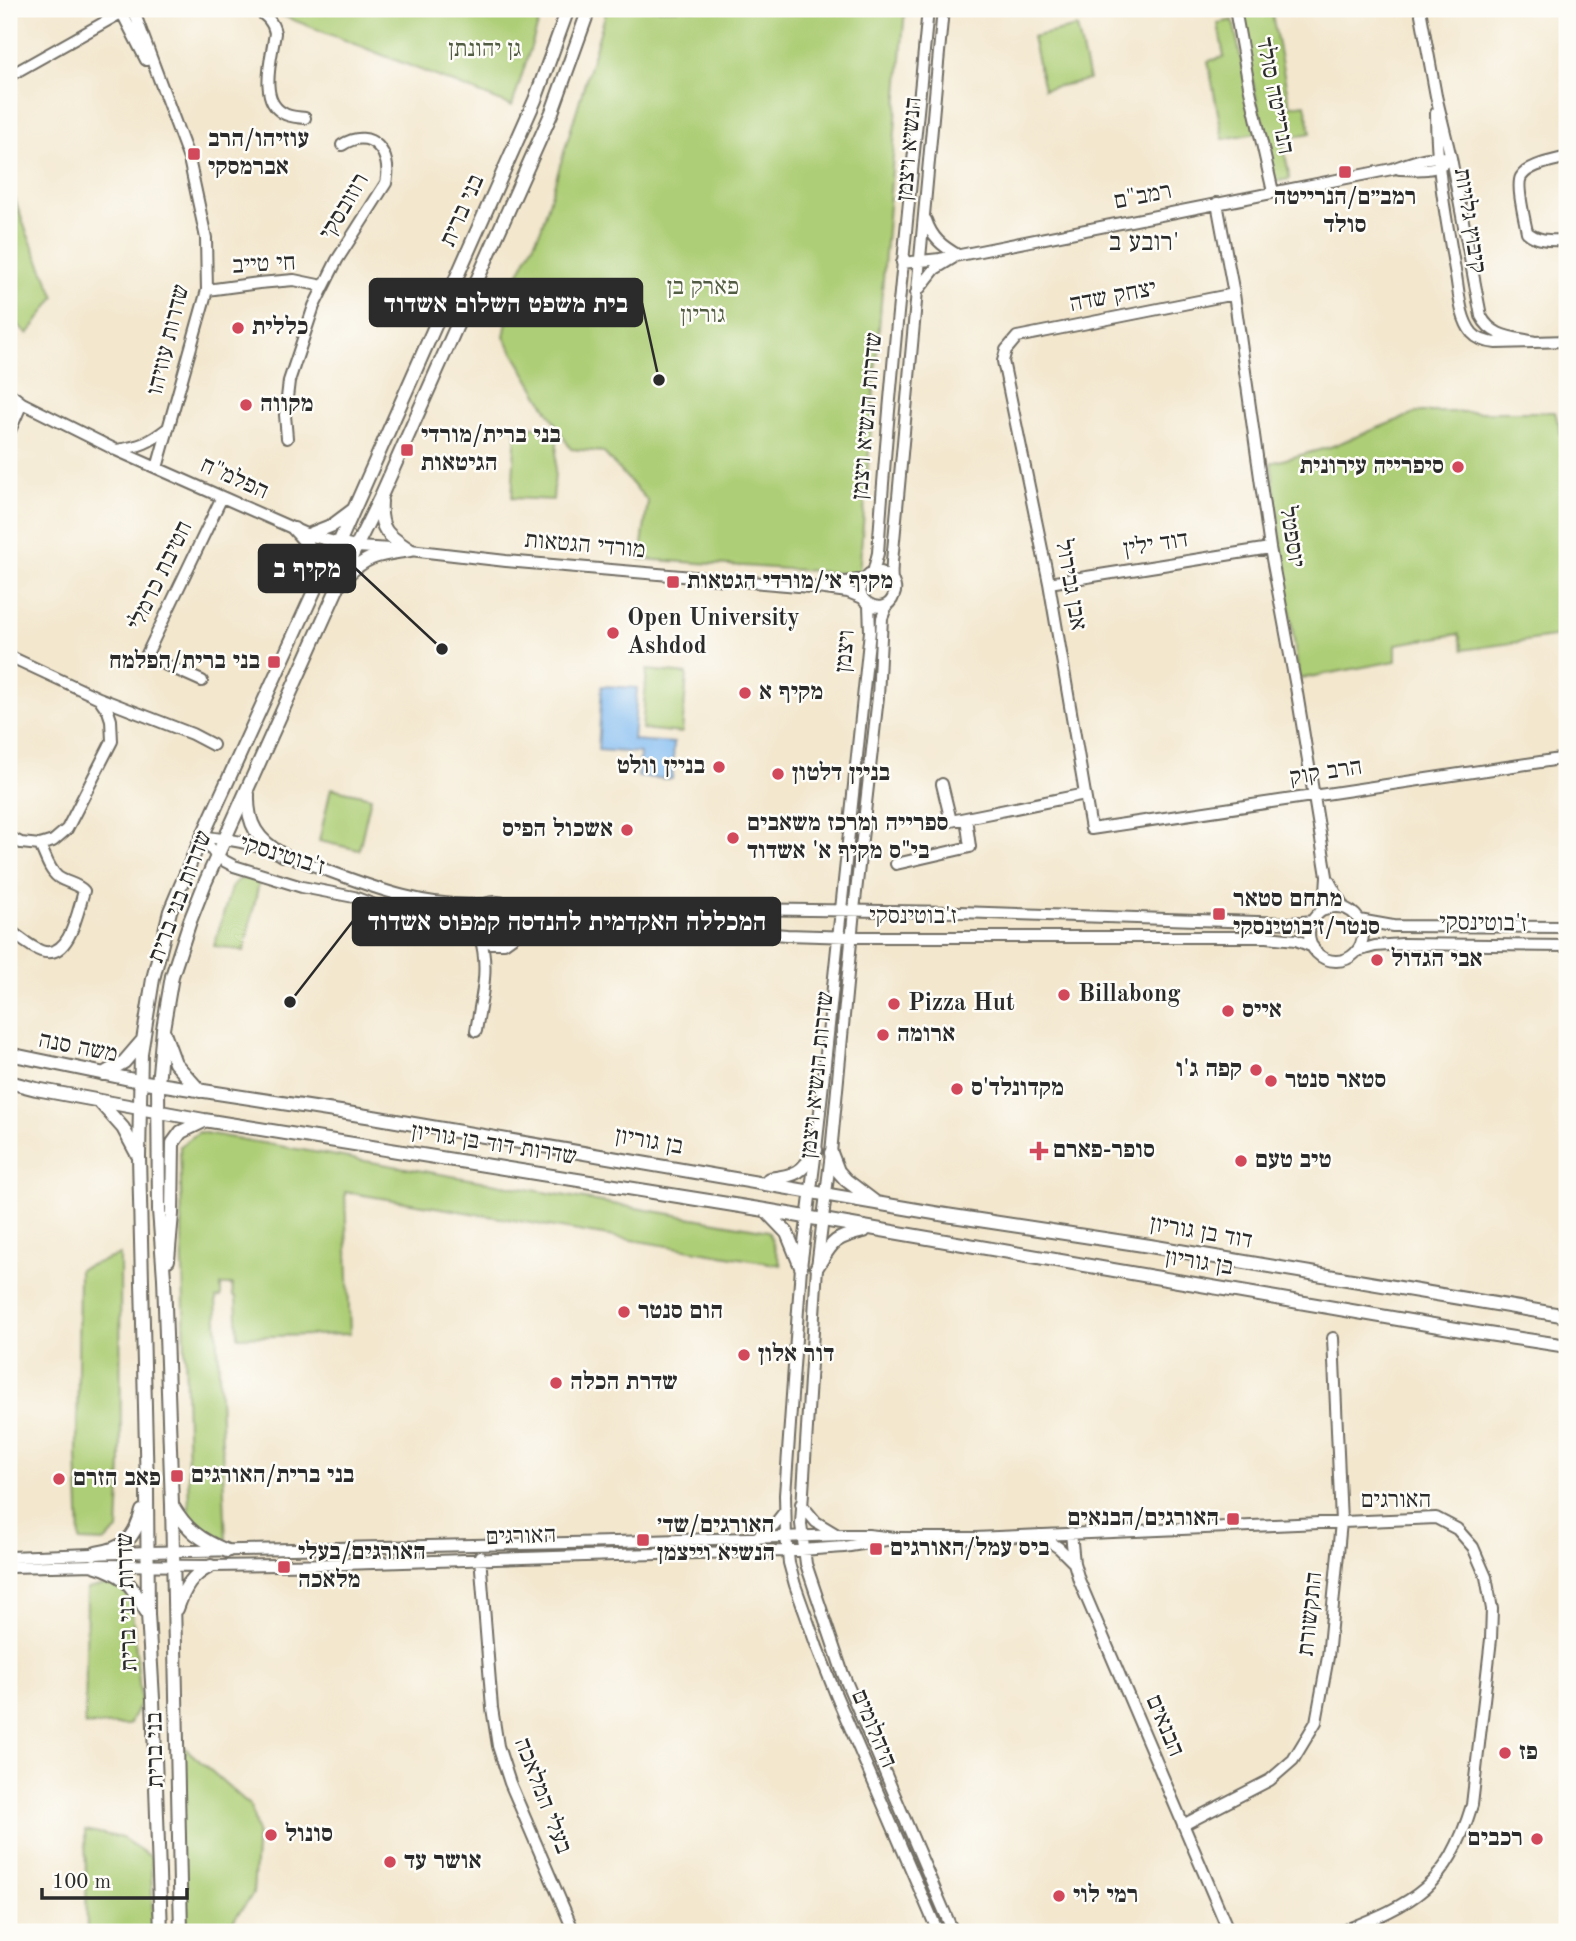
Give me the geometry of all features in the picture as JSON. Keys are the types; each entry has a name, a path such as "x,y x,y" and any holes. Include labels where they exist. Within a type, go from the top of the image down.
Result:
{"main road":[{"name":"בני ברית","path":"339,543 535,100 568,9"},
{"name":"בני ברית","path":"403,448 552,112 589,9"},
{"name":"שדרות בני ברית","path":"173,1566 164,1278 159,1210 158,1112 163,1029 172,976 190,921 217,856 403,448"},
{"path":"381,496 382,526 391,538 410,550"},
{"path":"308,535 333,525 354,510"},
{"path":"294,529 317,558 316,587"},
{"name":"שדרות בני ברית","path":"202,836 316,587 339,543"},
{"path":"341,581 371,556 410,550"},
{"path":"248,788 248,808 252,825 270,848 283,855"},
{"path":"148,1614 125,1578 95,1559 118,1548 130,1538 138,1524 147,1490 139,1081 153,979 170,911 202,836"},
{"path":"163,1029 175,1063 200,1091"},
{"path":"103,1074 128,1059 143,1040"},
{"name":"משה סנה","path":"9,1054 158,1084"},
{"name":"משה סנה","path":"9,1082 139,1109"},
{"name":"שדרות דוד בן גוריון","path":"158,1084 456,1131"},
{"path":"99,1100 124,1128 139,1157"},
{"name":"שדרות דוד בן גוריון","path":"139,1109 823,1221"},
{"path":"164,1278 171,1237 173,1143 181,1132 204,1120"},
{"name":"בן גוריון","path":"456,1131 751,1181"},
{"path":"751,1181 784,1178 796,1173 806,1167 816,1150"},
{"path":"831,1153 838,1171 846,1180 878,1204"},
{"path":"751,1181 827,1194"},
{"name":"דוד בן גוריון","path":"827,1194 1567,1316"},
{"path":"765,1210 787,1233 802,1267"},
{"name":"בן גוריון","path":"823,1221 1567,1346"},
{"path":"817,1267 831,1244 838,1239 872,1229"},
{"name":"שדרות בני ברית","path":"147,1490 148,1614 161,1932"},
{"path":"172,1505 194,1534 227,1551"},
{"name":"בני ברית","path":"173,1566 181,1932"},
{"path":"174,1616 188,1584 197,1574 211,1566"}],"street":[{"name":"שדרות עוזיהו","path":"133,9 189,159 206,239 207,290 156,468"},
{"path":"256,9 274,25 268,88 270,100 284,114 305,118"},
{"path":"902,263 928,9"},
{"name":"הנשיא ויצמן","path":"916,294 943,9"},
{"name":"הנרייטה סולד","path":"1236,9 1249,86 1273,192"},
{"name":"קיבוץ גלויות","path":"1420,9 1478,307 1485,324 1495,333 1535,342"},
{"name":"שדרות עוזיהו","path":"123,10 166,100"},
{"path":"9,76 123,10"},
{"name":"קיבוץ גלויות","path":"1436,96 1438,161 1462,309 1472,333 1485,342 1535,342"},
{"name":"רוזובסקי","path":"323,286 386,183 390,170 387,159 372,141 360,138 349,140 342,145"},
{"path":"1567,157 1529,170 1522,176 1519,184 1527,232 1534,238 1567,240"},
{"name":"רמב\"ם","path":"902,263 958,255 1451,158"},
{"name":"יוספטל","path":"1217,203 1234,294 1270,548 1327,876 1325,910"},
{"path":"916,294 935,269 958,255 941,245 934,237 925,217"},
{"name":"שדרות הנשיא ויצמן","path":"868,576 878,553 902,263"},
{"name":"חי טייב","path":"207,290 294,280 323,286"},
{"path":"287,438 285,415 289,381 323,286"},
{"name":"שדרות הנשיא ויצמן","path":"892,579 916,294"},
{"name":"יצחק שדה","path":"1006,350 1017,337 1234,294"},
{"path":"1535,342 1567,341"},
{"name":"אבן גבירול","path":"1006,350 1003,361 1049,583 1091,829"},
{"name":"הפלמ\"ח","path":"9,393 22,403 116,450 308,535 339,543"},
{"path":"9,433 22,403"},
{"path":"116,450 153,440 168,428"},
{"name":"חטיבת כרמלי","path":"202,681 146,656 222,497"},
{"name":"מורדי הגטאות","path":"339,543 356,547 810,587 848,593 866,601"},
{"name":"דוד ילין","path":"1049,583 1270,548"},
{"path":"886,574 892,579 895,593 887,605 878,607 866,601 860,589 868,576 886,574"},
{"name":"מורדי הגטאות","path":"810,587 849,583 868,576"},
{"name":"ויצמן","path":"841,910 870,631 866,601"},
{"name":"שדרות הנשיא ויצמן","path":"803,1550 802,1504 817,1267 827,1194 854,910 878,697 882,618 887,605"},
{"path":"9,656 99,698 213,744"},
{"path":"9,837 40,845 53,841 67,829 112,741 111,720 99,698"},
{"name":"הרב קוק","path":"1091,829 1567,758"},
{"path":"942,784 951,821 1085,794"},
{"path":"896,864 970,847 966,818"},
{"name":"ז'בוטינסקי","path":"202,836 244,842 414,898 452,904 485,904"},
{"name":"ז'בוטינסקי","path":"202,836 217,856 234,866 302,887 354,897 385,909 461,922 479,935"},
{"path":"9,930 41,950 52,952 62,946 70,935 84,891 81,887 58,878 40,845"},
{"name":"יוספטל","path":"1327,876 1344,908"},
{"path":"476,1031 485,976 490,963 517,929 518,921 512,908 500,901 485,904 475,918 475,928 484,953 485,976"},
{"name":"ז'בוטינסקי","path":"512,908 555,914 632,909 854,910 1290,923 1313,920"},
{"path":"1344,908 1360,920 1363,936 1357,951 1346,959 1332,960 1319,954 1313,947 1310,935 1313,920 1325,910 1344,908"},
{"name":"שדרות הנשיא ויצמן","path":"786,1537 785,1511 806,1218 816,1150 841,910"},
{"name":"ז'בוטינסקי","path":"1360,920 1393,926 1567,927"},
{"name":"ז'בוטינסקי","path":"514,935 530,926 548,923 696,928 838,937 1267,937 1296,940 1313,947"},
{"path":"479,935 491,943 504,943"},
{"name":"ז'בוטינסקי","path":"1357,951 1402,944 1567,946"},
{"name":"התקשורת","path":"1183,1825 1270,1780 1293,1760 1316,1722 1328,1657 1341,1522 1333,1338"},
{"path":"802,1504 816,1522 839,1535"},
{"path":"757,1537 774,1525 785,1511"},
{"name":"האורגים","path":"147,1559 173,1551 839,1535 895,1538 1040,1535 1436,1518 1457,1529 1473,1547 1486,1577 1492,1609 1472,1805 1455,1851 1426,1889 1403,1905 1339,1932"},
{"name":"הבנאים","path":"1071,1533 1079,1580 1229,1932"},
{"path":"1040,1535 1074,1563"},
{"name":"היהלומים","path":"786,1537 795,1585 831,1683 938,1932"},
{"name":"האורגים","path":"147,1559 173,1566 211,1566 787,1551 862,1545 895,1538"},
{"name":"בעלי המלאכה","path":"480,1544 492,1708 500,1753 510,1783 574,1932"},
{"name":"היהלומים","path":"803,1550 810,1579 843,1674 953,1932"},
{"path":"9,1557 147,1559"},
{"path":"9,1569 95,1559"}],"green space":[{"name":"גן יהונתן","path":"291,9 543,9 512,106 283,16"},
{"name":"פארק בן גוריון","path":"607,9 905,9 859,574 640,559 648,501 603,452 571,449 558,429 553,500 512,498 516,426 558,428 504,337 514,283 541,229"},
{"path":"1239,9 1271,9 1290,106 1305,104 1311,133 1282,139 1290,179 1272,182"},
{"path":"1233,20 1256,133 1223,139 1208,61 1224,57 1218,23"},
{"path":"1077,27 1089,80 1044,89 1032,37"},
{"path":"9,183 55,297 28,334 9,317"},
{"path":"1418,412 1555,412 1567,456 1567,635 1463,650 1459,634 1396,644 1396,661 1299,679 1271,463 1330,447"},
{"path":"647,670 687,674 682,733 642,729"},
{"path":"331,788 371,797 359,850 319,841"},
{"path":"246,877 259,883 244,951 214,946 231,888 238,880"},
{"path":"199,1132 768,1231 781,1265 345,1192 350,1334 238,1337 236,1297 233,1296 232,1285 221,1285 221,1297 216,1298 226,1542 220,1541 198,1530 189,1514 180,1146"},
{"path":"120,1255 121,1464 118,1530 104,1542 80,1541 77,1455 79,1269"},
{"path":"118,1582 131,1601 141,1702 129,1725 85,1725 87,1589"},
{"path":"185,1748 251,1806 257,1833 253,1894 225,1932 181,1932 177,1759"},
{"path":"85,1830 122,1838 151,1857 153,1932 87,1932"}],"water":[{"path":"602,686 637,688 633,740 674,743 672,779 638,777 640,753 598,750"}],"place":[{"name":"עוזיהו/הרב אברמסקי","path":"194,154"},
{"name":"רמב״ם/הנרייטה סולד","path":"1345,172"},
{"name":"כללית","path":"238,328"},
{"name":"בית משפט השלום אשדוד","path":"659,380"},
{"name":"מקווה","path":"246,405"},
{"name":"בני ברית/מורדי הגיטאות","path":"407,450"},
{"name":"סיפרייה עירונית","path":"1458,467"},
{"name":"מקיף א׳/מורדי הגטאות","path":"673,582"},
{"name":"Open University Ashdod","path":"613,633"},
{"name":"מקיף ב","path":"442,649"},
{"name":"בני ברית/הפלמח","path":"274,662"},
{"name":"מקיף א","path":"745,693"},
{"name":"בניין וולט","path":"719,767"},
{"name":"בניין דלטון","path":"778,774"},
{"name":"אשכול הפיס","path":"627,830"},
{"name":"ספרייה ומרכז משאבים בי\"ס מקיף א' אשדוד","path":"733,838"},
{"name":"מתחם סטאר סנטר/ז׳בוטינסקי","path":"1219,914"},
{"name":"אבי הגדול","path":"1377,960"},
{"name":"Billabong","path":"1064,995"},
{"name":"המכללה האקדמית להנדסה קמפוס אשדוד","path":"290,1002"},
{"name":"Pizza Hut","path":"894,1004"},
{"name":"אייס","path":"1228,1011"},
{"name":"ארומה","path":"883,1035"},
{"name":"קפה ג'ו","path":"1256,1070"},
{"name":"סטאר סנטר","path":"1271,1081"},
{"name":"מקדונלד'ס","path":"957,1089"},
{"name":"סופר-פארם","path":"1039,1151"},
{"name":"טיב טעם","path":"1241,1161"},
{"name":"הום סנטר","path":"624,1312"},
{"name":"דור אלון","path":"744,1355"},
{"name":"שדרת הכלה","path":"556,1383"},
{"name":"בני ברית/האורגים","path":"177,1476"},
{"name":"פאב הזרם","path":"59,1479"},
{"name":"האורגים/הבנאים","path":"1233,1519"},
{"name":"האורגים/שד׳ הנשיא וייצמן","path":"643,1540"},
{"name":"ביס עמל/האורגים","path":"876,1549"},
{"name":"האורגים/בעלי מלאכה","path":"284,1567"},
{"name":"פז","path":"1505,1753"},
{"name":"סונול","path":"271,1835"},
{"name":"רכבים","path":"1537,1839"},
{"name":"אושר עד","path":"390,1862"},
{"name":"רמי לוי","path":"1059,1896"}],"district":[{"name":"רובע ב'","path":"1144,243"}]}
